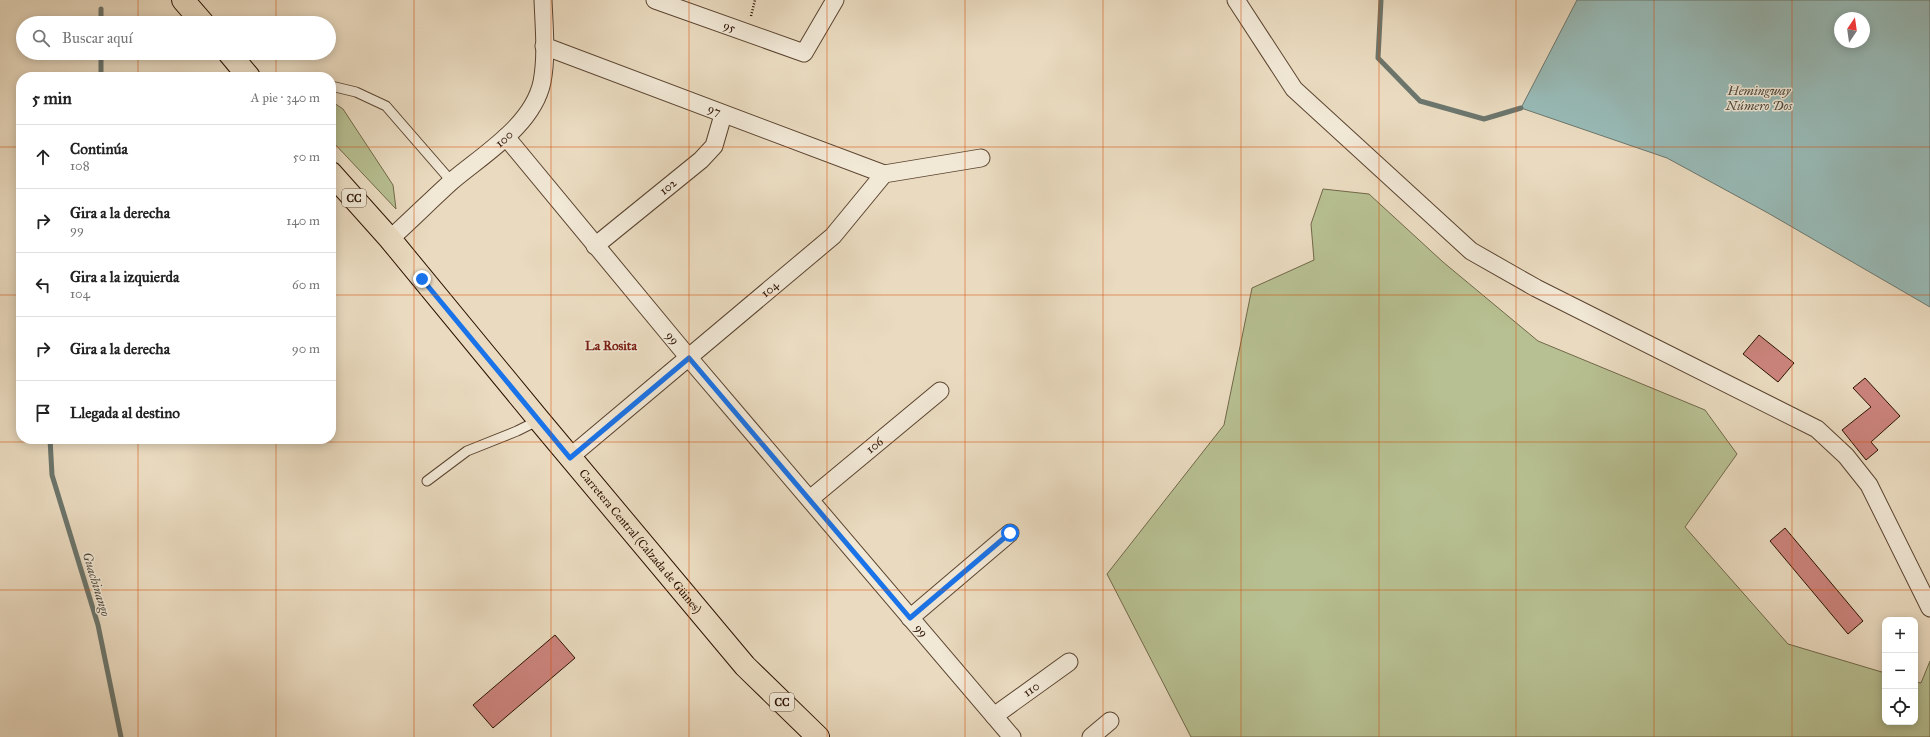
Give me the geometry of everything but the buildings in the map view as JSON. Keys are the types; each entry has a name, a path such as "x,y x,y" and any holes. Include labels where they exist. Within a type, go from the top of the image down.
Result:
{"main road":[{"path":"184,0 197,16"},
{"path":"235,60 245,72"},
{"name":"Carretera Central (Calzada de Güines)","path":"336,179 390,239 570,458 745,666 818,737"}],"street":[{"name":"100","path":"390,239 452,182 506,137 534,104 542,82 544,46 543,0"},
{"name":"95","path":"655,0 804,53 835,0"},
{"path":"1236,0 1294,89 1471,251 1536,288 1817,429 1846,456 1869,485 1930,608"},
{"name":"97","path":"544,46 884,174"},
{"name":"102","path":"595,246 701,160 714,146 724,115"},
{"name":"99","path":"506,137 689,358 1012,737"},
{"path":"884,174 981,158"},
{"name":"104","path":"570,458 833,236 884,174"},
{"name":"106","path":"810,499 940,391"},
{"path":"910,618 1010,533"},
{"name":"110","path":"994,716 1069,662"},
{"path":"1091,737 1110,721"}],"lane":[{"path":"336,87 356,92 386,106 452,182"},
{"path":"427,481 467,451 517,431 539,420"}],"green space":[{"path":"336,104 343,109 393,185 396,209 336,145"},
{"path":"1323,189 1369,194 1443,262 1538,341 1705,410 1737,454 1685,527 1788,644 1882,672 1882,725 1918,725 1918,682 1921,683 1930,661 1930,737 1191,737 1107,574 1224,425 1252,288 1314,260 1311,224"}],"water":[{"name":"Hemingway Número Dos","path":"1577,0 1930,0 1930,307 1768,213 1667,158 1521,108"}],"waterway":[{"path":"1381,0 1378,58 1420,101 1484,119 1521,108"},
{"name":"Guachinango","path":"101,9 101,16"},
{"name":"Guachinango","path":"101,60 101,72"},
{"name":"Guachinango","path":"50,444 52,475 98,625 121,737"}],"district":[{"name":"La Rosita","path":"611,345"}],"route":[{"path":"422,279 570,458 689,358 910,618 1010,533"}]}
